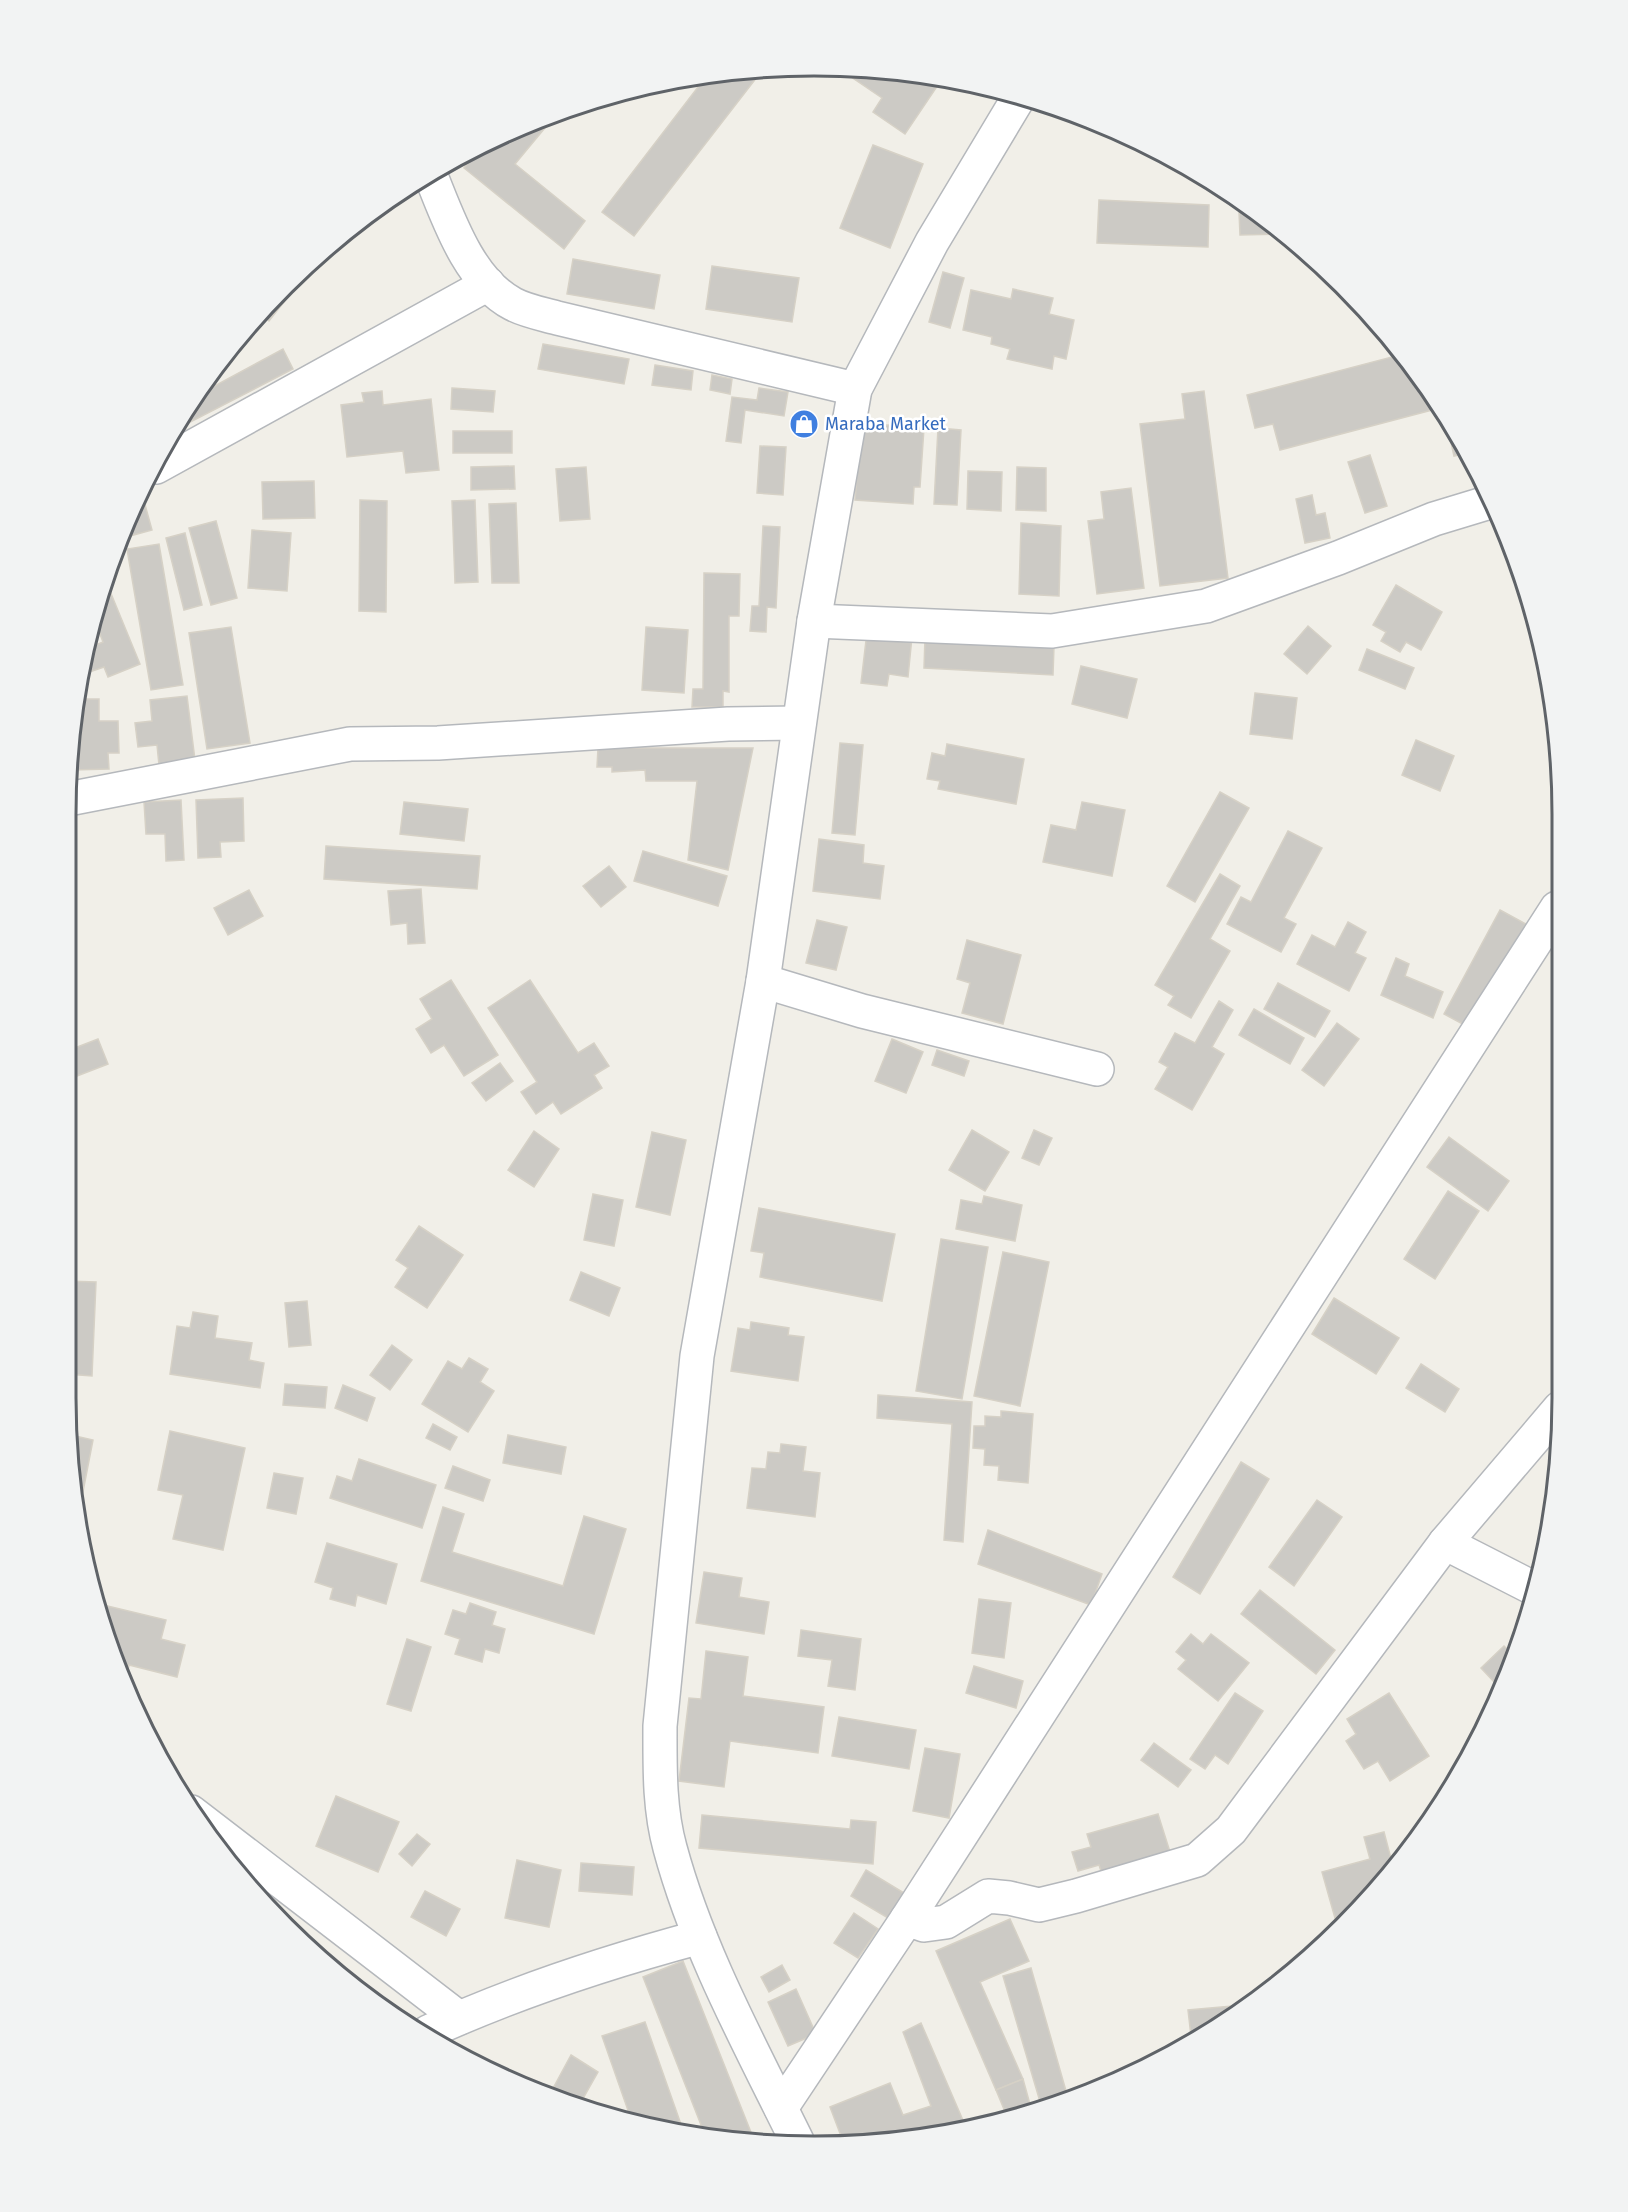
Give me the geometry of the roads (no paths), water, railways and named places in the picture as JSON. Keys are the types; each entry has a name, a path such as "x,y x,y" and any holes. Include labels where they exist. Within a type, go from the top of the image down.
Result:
{"street":[{"path":"794,2135 699,1937 670,1847 660,1787 660,1726 697,1356 763,981 814,621 855,389 932,242 1014,105"},
{"path":"433,182 455,238 488,284 512,304 557,318 855,389"},
{"path":"167,461 488,284"},
{"path":"814,621 1052,631 1206,606 1338,558 1434,519 1482,504"},
{"path":"77,797 350,744 438,743 728,724 799,723"},
{"path":"781,2108 907,1919 1552,916"},
{"path":"763,981 862,1011 1097,1069"},
{"path":"907,1919 924,1924 946,1922 988,1896 1010,1898 1039,1905 1197,1860 1231,1830 1445,1543 1551,1418"},
{"path":"1445,1543 1527,1585"},
{"path":"220,1834 459,2018"},
{"path":"433,2030 613,1961 699,1937"}],"place":[{"name":"Maraba Market","path":"804,424"}]}
